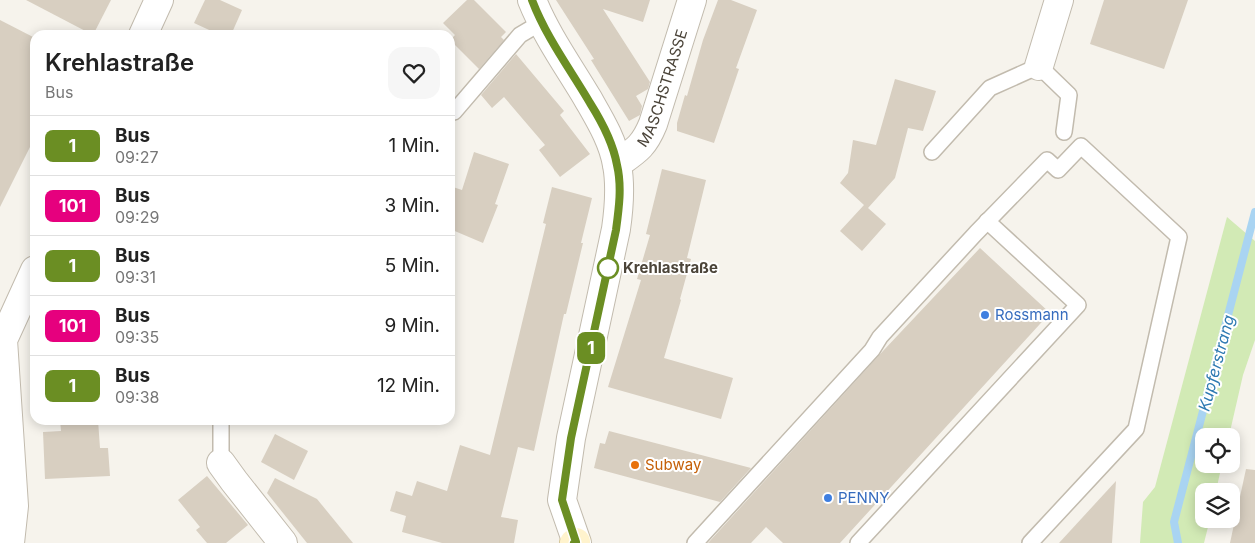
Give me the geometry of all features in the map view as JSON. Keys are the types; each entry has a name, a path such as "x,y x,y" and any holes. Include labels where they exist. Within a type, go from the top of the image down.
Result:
{"street":[{"path":"145,30 159,0"},
{"name":"MASCHSTRASSE","path":"617,164 641,146 647,139 692,0"},
{"path":"1039,66 1059,0"},
{"path":"532,6 604,125 617,164 619,200 616,230 571,438 562,500 576,543"},
{"path":"10,543 14,506 3,340 30,281"},
{"path":"221,463 283,543"}],"lane":[{"path":"455,111 520,35 532,6"},
{"path":"932,152 990,88 1039,66 1069,95 1064,132"},
{"path":"695,543 872,350 880,337 987,222 1048,160 1058,170 1081,146 1179,237 1136,430 1030,543"},
{"path":"858,543 1078,305 987,222"},
{"path":"221,425 221,463"}],"green space":[{"path":"1227,217 1255,241 1255,340 1243,375 1231,428 1195,428 1195,473 1220,473 1218,483 1195,483 1195,528 1208,528 1204,543 1140,543 1143,502 1155,487"}],"building":[{"path":"26,0 111,0 96,30 83,30"},
{"path":"205,0 220,0 242,10 233,30 209,30 194,23"},
{"path":"467,0 474,0 506,32 501,37 504,40 479,69 455,45 455,30 450,30 443,23"},
{"path":"556,0 650,0 643,22 603,9 650,82 648,89 636,96 642,106 640,115 629,121 591,60 594,59"},
{"path":"718,0 731,0 757,10 736,68 739,69 714,143 677,131 677,123 703,40"},
{"path":"1104,0 1188,0 1164,69 1090,44"},
{"path":"0,20 30,35 30,147 0,207"},
{"path":"516,54 564,111 560,115 590,154 560,177 539,150 545,145 504,97 492,108 481,95"},
{"path":"895,79 936,91 923,131 908,128 895,178 868,208 886,224 862,251 840,231 864,205 840,183 848,173 853,140 876,145"},
{"path":"474,152 509,164 495,204 498,205 483,243 455,231 455,188 462,190"},
{"path":"662,169 706,180 687,258 691,259 664,358 733,378 721,419 608,387 641,280 637,279 650,235 646,234"},
{"path":"552,187 592,198 534,451 518,447 501,517 518,520 514,543 442,543 402,532 406,516 390,511 396,491 412,496 417,481 447,491 460,445 490,455 546,224 543,223"},
{"path":"980,248 1050,313 840,543 783,543 766,527 751,543 708,543 883,351"},
{"path":"60,425 98,425 100,448 108,448 110,476 45,479 43,432 61,431"},
{"path":"609,431 751,468 720,502 594,468 600,443 605,444"},
{"path":"275,434 308,451 294,480 261,462"},
{"path":"1246,469 1255,470 1255,543 1230,543 1233,528 1240,528 1240,497"},
{"path":"207,476 248,525 226,543 207,543 196,530 200,527 178,500"},
{"path":"275,478 317,499 353,543 307,543 267,493"},
{"path":"1116,481 1112,543 1059,543"}],"waterway":[{"name":"Kupferstrang","path":"1178,543 1174,522 1255,212"}],"bus line":[{"name":"1","path":"532,0 556,47 604,125 617,164 619,180 616,230 571,438 562,500 576,542 574,543"}],"place":[{"name":"Krehlastraße","path":"608,268"},
{"name":"Rossmann","path":"985,315"},
{"name":"Subway","path":"635,465"},
{"name":"PENNY","path":"828,498"}]}
